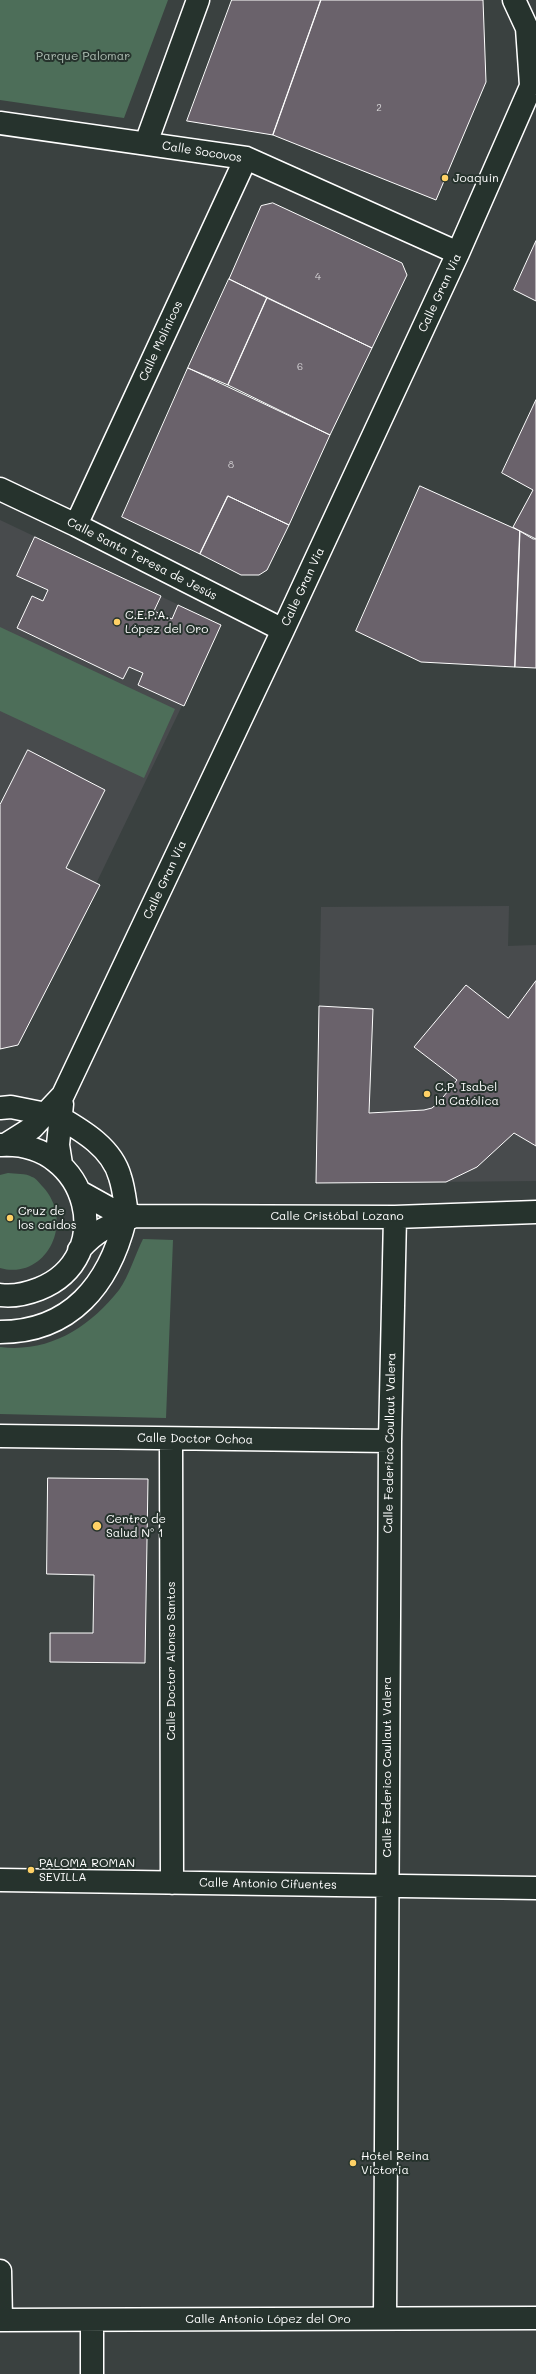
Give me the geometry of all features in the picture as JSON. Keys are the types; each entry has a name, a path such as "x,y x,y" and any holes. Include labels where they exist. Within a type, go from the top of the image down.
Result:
{"street":[{"path":"146,143 198,0"},
{"path":"514,0 527,28 533,80"},
{"name":"Calle Gran Via","path":"3,1145 52,1115 63,1095 283,630 458,253 533,80"},
{"name":"Calle Socovos","path":"0,123 246,158 458,253"},
{"name":"Calle Molinicos","path":"76,525 246,158"},
{"name":"Calle Santa Teresa de Jesús","path":"0,489 76,525 283,630"},
{"path":"0,1108 11,1107 52,1115 87,1134 105,1151 120,1176 130,1216 119,1244 103,1276 76,1307 49,1324 23,1332 0,1332"},
{"path":"52,1115 61,1164"},
{"path":"3,1145 18,1145 41,1151 61,1164 76,1182 84,1204 85,1228 79,1250"},
{"path":"80,1192 116,1212 130,1216"},
{"name":"Calle Cristóbal Lozano","path":"130,1216 395,1217 536,1212"},
{"path":"1,1295 26,1294 48,1286 66,1270 79,1250 93,1235 130,1216"},
{"name":"Calle Federico Coullaut Valera","path":"385,2318 386,1885 390,1441 395,1217"},
{"name":"Calle Doctor Ochoa","path":"0,1436 390,1441"},
{"name":"Calle Doctor Alonso Santos","path":"171,1439 172,1883"},
{"name":"Calle Antonio Cifuentes","path":"0,1880 536,1888"},
{"path":"0,2271 0,2320"},
{"name":"Calle Antonio López del Oro","path":"0,2320 536,2318"},
{"path":"92,2320 92,2374"}],"shaded area":[{"path":"0,520 221,625 18,1045 0,1049"},
{"name":"C.P. Isabel la Católica","path":"509,906 508,946 536,945 536,1181 316,1183 321,907"}],"green space":[{"name":"Parque Palomar","path":"0,0 168,0 124,118 0,100"},
{"path":"0,627 175,709 144,778 0,711"},
{"path":"8,1173 27,1175 36,1180 43,1187 52,1201 57,1217 56,1232 51,1246 42,1258 30,1266 16,1270 0,1268 0,1175"},
{"path":"143,1239 173,1240 166,1418 0,1414 0,1347 18,1348 51,1342 67,1335 95,1316 123,1284"}],"building":[{"path":"232,0 321,0 273,135 187,121"},
{"path":"321,0 483,0 486,82 436,200 273,135"},
{"path":"273,203 402,263 407,275 372,348 229,279 261,206"},
{"path":"536,241 536,301 514,290"},
{"path":"229,279 267,298 228,385 188,368"},
{"path":"267,298 372,348 330,435 228,385"},
{"path":"188,368 330,435 289,525 228,496 200,554 122,517"},
{"path":"536,400 536,539 533,539 513,527 533,490 502,473"},
{"path":"420,486 520,531 515,667 421,662 356,631"},
{"path":"228,496 289,525 267,570 259,575 241,575 200,554"},
{"path":"520,531 536,539 536,668 515,667"},
{"name":"C.E.P.A. López del Oro","path":"35,537 161,596 154,611 172,619 178,605 221,625 184,706 138,685 143,673 129,667 123,679 17,628 32,596 43,601 48,590 17,576"},
{"path":"28,750 105,790 66,868 100,885 18,1045 0,1049 0,805"},
{"path":"536,981 536,1146 514,1133 477,1167 446,1182 316,1183 319,1006 373,1009 369,1113 424,1110 432,1108 439,1102 457,1080 414,1047 466,985 508,1018"},
{"name":"Centro de Salud Nº 1","path":"48,1478 148,1479 145,1663 50,1662 50,1633 93,1633 94,1575 47,1574"}],"place":[{"name":"Joaquin","path":"445,178"},
{"name":"C.E.P.A. López del Oro","path":"117,622"},
{"name":"C.P. Isabel la Católica","path":"427,1094"},
{"name":"Cruz de los caidos","path":"10,1218"},
{"name":"Centro de Salud Nº 1","path":"97,1526"},
{"name":"PALOMA ROMAN SEVILLA","path":"31,1870"},
{"name":"Hotel Reina Victoria","path":"353,2163"}]}
